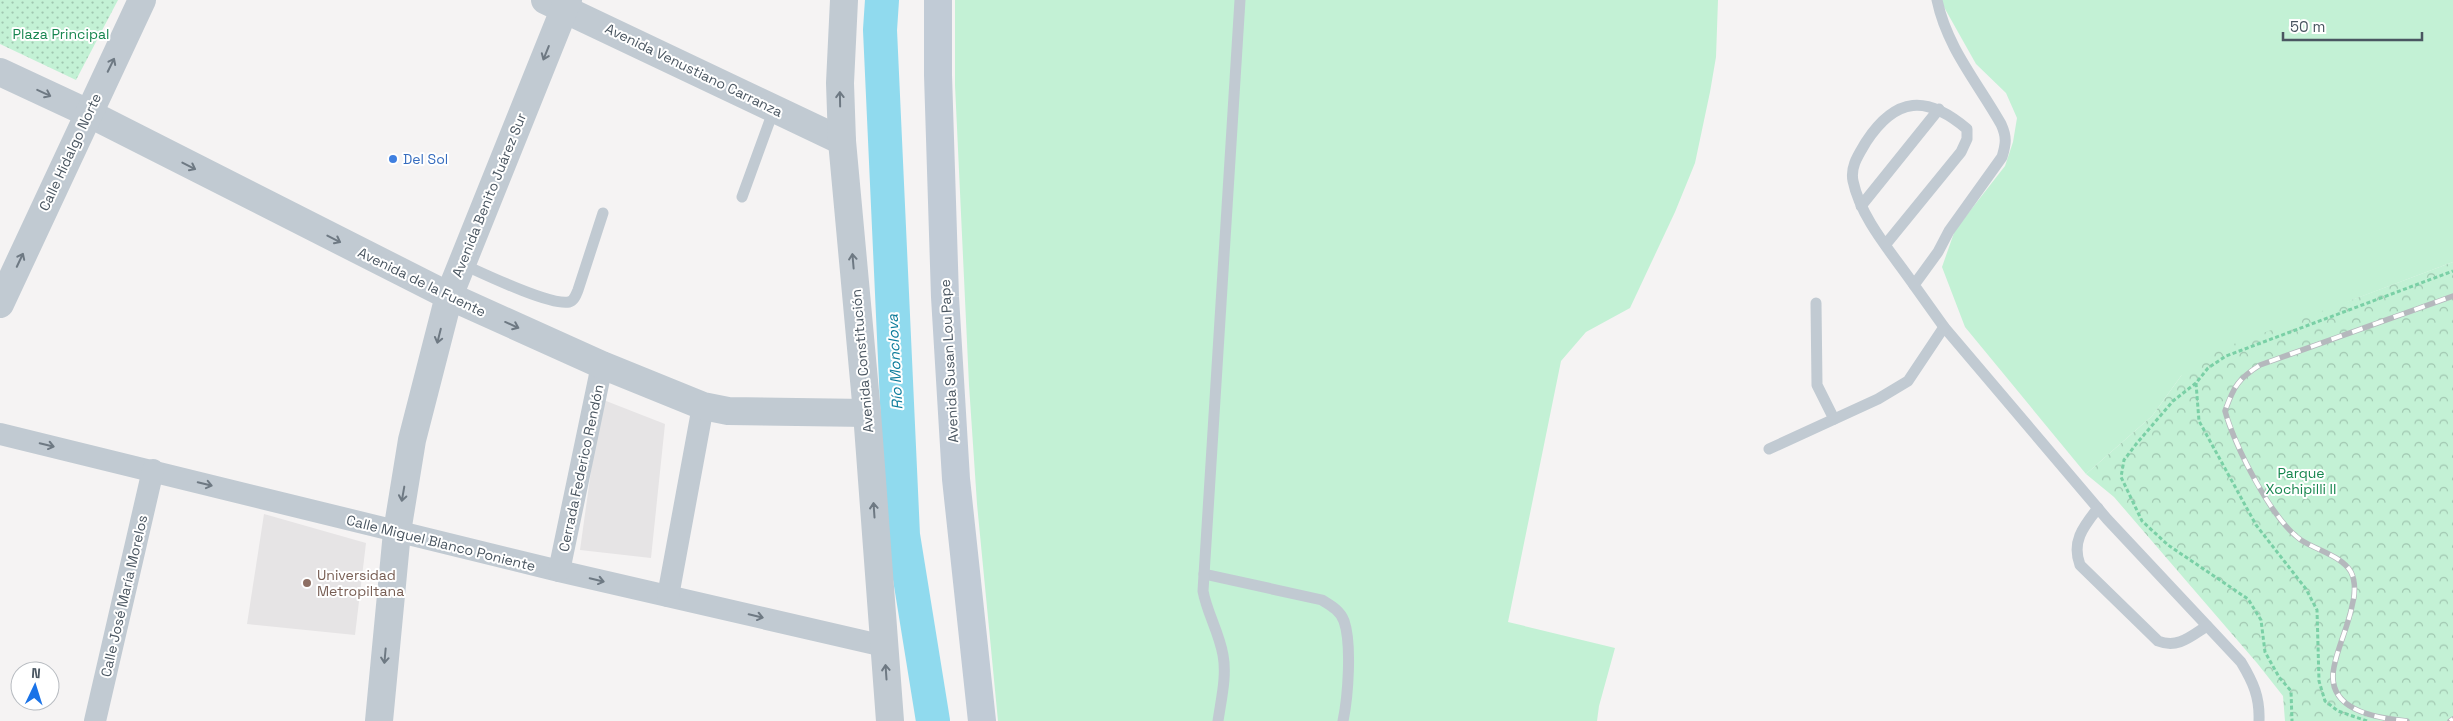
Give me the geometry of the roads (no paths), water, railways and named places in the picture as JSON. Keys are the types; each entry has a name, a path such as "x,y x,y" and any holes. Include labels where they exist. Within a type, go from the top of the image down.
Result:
{"main road":[{"name":"Avenida Susan Lou Pape","path":"938,0 938,75 945,297 956,479 982,721"}],"street":[{"name":"Calle Hidalgo Norte","path":"0,304 142,0"},
{"name":"Avenida Constitución","path":"844,0 840,83 842,141 867,414 890,721"},
{"name":"Avenida Venustiano Carranza","path":"559,3 842,141"},
{"name":"Avenida Benito Juárez Sur","path":"379,721 397,532 412,440 449,296 559,3"},
{"name":"Avenida de la Fuente","path":"0,72 88,113 449,296 602,365 703,406 728,411 867,414"},
{"name":"Cerrada Federico Rendón","path":"559,571 602,365"},
{"path":"668,596 703,406"},
{"name":"Calle Miguel Blanco Poniente","path":"0,434 559,571 884,646"},
{"name":"Calle José María Morelos","path":"95,721 153,470"}],"lane":[{"path":"1218,721 1224,674 1224,656 1206,607 1203,591 1240,0"},
{"path":"1914,285 1938,252 1949,231 2002,157 2006,144 2006,136 2002,124 1954,47 1943,24 1937,0"},
{"path":"1886,244 1961,152 1967,139 1967,129 1939,109 1918,105 1905,108 1893,113 1872,133 1857,156 1853,167 1852,178 1861,206 1886,244 1914,285 1944,327 2098,508 2240,662 2253,681 2258,698 2258,721"},
{"path":"742,197 774,109"},
{"path":"1861,206 1939,109"},
{"path":"462,264 544,298 568,302 573,299 578,290 603,213"},
{"path":"1816,303 1817,385 1834,420"},
{"path":"1769,448 1878,400 1908,382 1944,327"},
{"path":"2098,508 2077,539 2077,556 2080,564 2158,641 2167,644 2184,641 2207,626"},
{"path":"1204,574 1322,600 1337,610 1344,620 1346,633 1348,696 1343,721"}],"waterway":[{"name":"Río Monclova","path":"882,0 880,30 903,535 933,721"}],"railway":[{"path":"2407,721 2367,714 2355,709 2337,693 2333,682 2334,667 2353,602 2353,576 2342,562 2301,540 2278,516 2266,499 2246,462 2225,411 2231,395 2238,384 2260,365 2453,296"}],"place":[{"name":"Del Sol","path":"393,159"},
{"name":"Universidad Metropiltana","path":"307,583"}],"park label":[{"name":"Plaza Principal","path":"61,34"},
{"name":"Parque Xochipilli II","path":"2301,482"}]}
